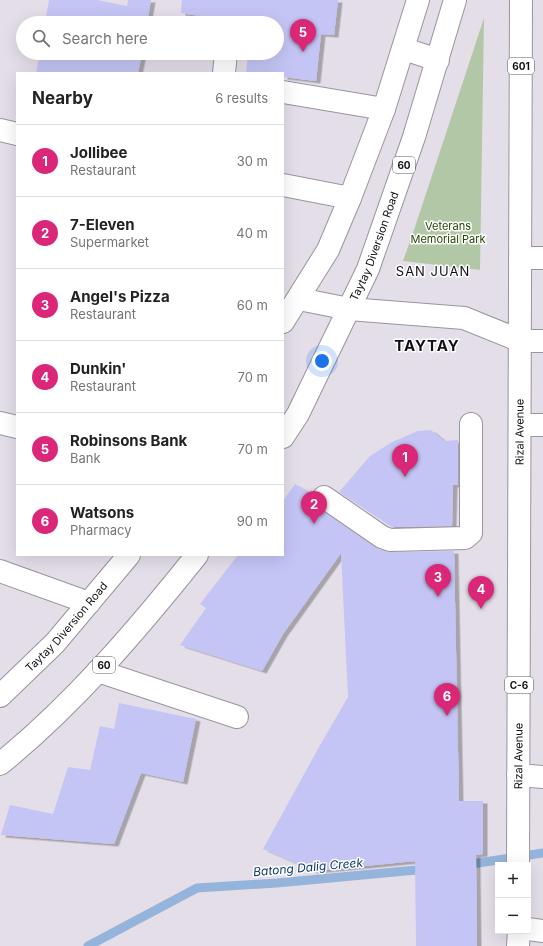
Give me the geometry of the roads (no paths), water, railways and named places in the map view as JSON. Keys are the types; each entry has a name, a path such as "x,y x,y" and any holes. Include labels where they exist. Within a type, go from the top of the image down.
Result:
{"main road":[{"path":"284,320 328,250 350,198 384,109 404,49 418,0"},
{"name":"Taytay Diversion Road","path":"284,435 298,414 368,269 414,137 455,0"},
{"name":"Rizal Avenue","path":"518,858 521,0"},
{"path":"404,49 438,60"},
{"path":"224,72 225,60"},
{"path":"284,92 384,109"},
{"path":"0,130 16,134"},
{"path":"284,185 350,198"},
{"path":"520,258 543,258"},
{"path":"298,299 349,309 464,318 520,341 543,341"},
{"path":"0,423 16,427"},
{"path":"324,497 382,537 390,540 465,538 471,533 471,424"},
{"path":"520,425 543,425"},
{"name":"Taytay Diversion Road","path":"0,696 55,642 90,603 128,556"},
{"name":"60","path":"0,764 32,738 98,671 153,610 196,556"},
{"path":"0,570 90,603"},
{"path":"98,671 237,717"},
{"path":"518,775 543,777"},
{"path":"531,930 543,931"},
{"path":"518,946 519,934"}],"waterway":[{"name":"Batong Dalig Creek","path":"465,865 543,853"},
{"name":"Batong Dalig Creek","path":"88,946 197,888 277,883 427,869"}],"place":[{"name":"Robinsons Bank","path":"303,52"},
{"name":"Jollibee","path":"405,477"},
{"name":"7-Eleven","path":"314,524"},
{"name":"Angel's Pizza","path":"438,597"},
{"name":"Dunkin'","path":"481,609"},
{"name":"Watsons","path":"447,716"}],"district":[{"name":"SAN JUAN","path":"433,271"},
{"name":"TAYTAY","path":"427,345"}],"park label":[{"name":"Veterans Memorial Park","path":"448,232"}]}
